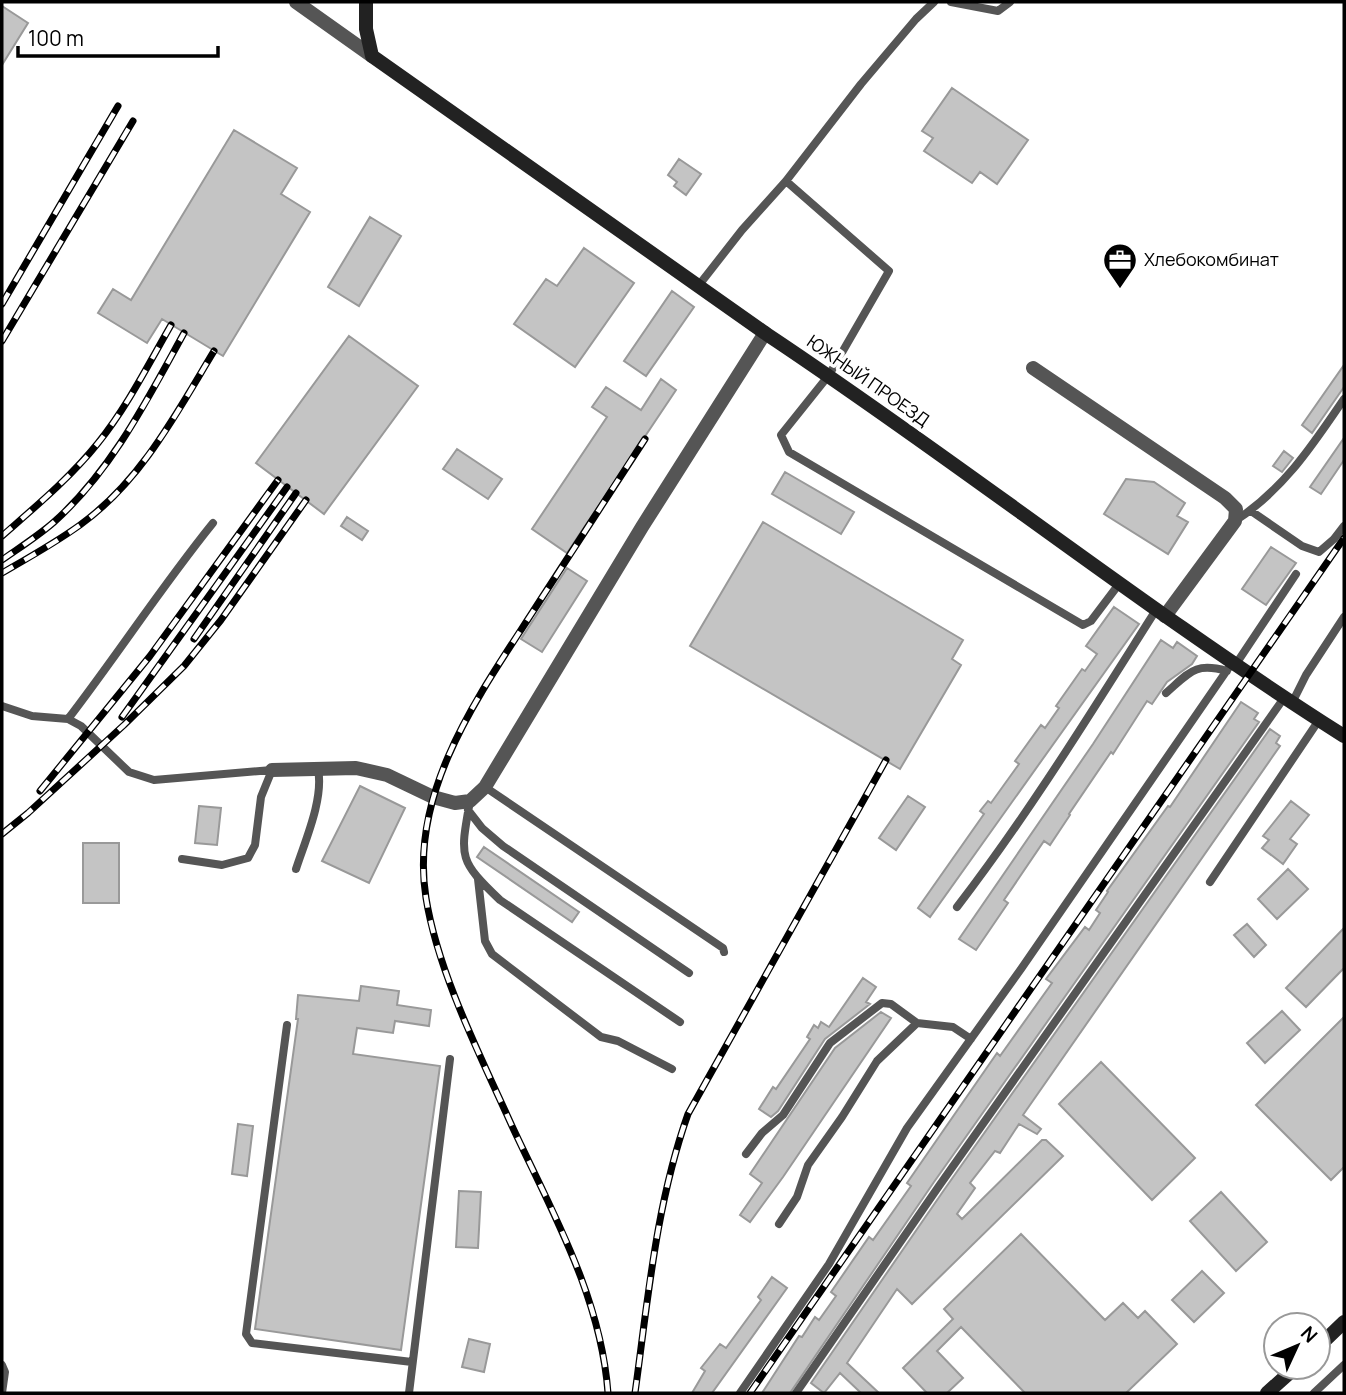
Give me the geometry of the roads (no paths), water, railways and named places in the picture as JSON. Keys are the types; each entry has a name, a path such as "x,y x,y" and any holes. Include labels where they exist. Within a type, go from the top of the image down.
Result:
{"street":[{"path":"296,2 372,56"},
{"path":"366,2 366,29 372,56"},
{"name":"ЮЖНЫЙ ПРОЕЗД","path":"372,56 765,333 829,375 1232,666 1344,736"},
{"path":"272,770 356,768 387,775 433,797 469,805 485,787 642,527 765,333"},
{"path":"1033,368 1225,498 1236,509 1235,521 1160,613"},
{"path":"1267,1393 1280,1381"}],"lane":[{"path":"951,2 998,11 1010,2"},
{"path":"699,285 742,230 786,181 861,84 930,4"},
{"path":"786,181 889,271 829,375 781,435 789,452 1083,625 1091,621 1119,584"},
{"path":"1235,521 1251,511 1299,465 1344,399"},
{"path":"1251,511 1302,546 1319,552 1335,540 1344,526"},
{"path":"68,719 175,571 214,523"},
{"path":"740,1393 829,1264 907,1128 1296,574"},
{"path":"957,906 994,859 1160,613"},
{"path":"796,1393 939,1186 1288,701 1344,617"},
{"path":"1166,692 1191,671 1207,665 1232,666"},
{"path":"2,706 32,716 68,719 80,726 129,772 154,780 272,770 261,797 255,845 247,858 222,865 182,859"},
{"path":"1210,882 1319,720"},
{"path":"296,869 313,818 320,779 318,769"},
{"path":"485,787 723,948 724,952"},
{"path":"469,805 462,845 466,861 478,879 500,900 680,1023"},
{"path":"469,805 482,828 503,846 689,973"},
{"path":"478,879 485,941 492,954 601,1037 618,1041 672,1069"},
{"path":"747,1154 762,1133 783,1115 830,1043 883,1003 891,1004 917,1023 953,1027 971,1039"},
{"path":"779,1224 797,1197 808,1165 877,1061 917,1023"},
{"path":"287,1025 246,1334 252,1343 412,1362"},
{"path":"409,1393 450,1059"},
{"path":"2,1364 5,1372 2,1393"},
{"path":"1314,1393 1344,1365"}],"railway":[{"path":"2,304 118,106"},
{"path":"2,341 133,121"},
{"path":"2,536 64,480 98,443 128,400 171,325"},
{"path":"2,560 54,522 94,480 127,433 184,333"},
{"path":"2,573 80,525 121,488 156,445 214,351"},
{"path":"608,1393 604,1357 585,1289 558,1223 474,1043 450,985 426,898 423,857 428,817 440,778 475,703 645,439"},
{"path":"40,791 150,656 278,480"},
{"path":"122,717 287,487"},
{"path":"194,639 296,493"},
{"path":"2,834 124,725 184,666 221,620 306,500"},
{"path":"750,1393 1344,538"},
{"path":"635,1393 661,1217 668,1182 688,1114 886,760"}],"place":[{"name":"Хлебокомбинат","path":"1120,290"}]}
